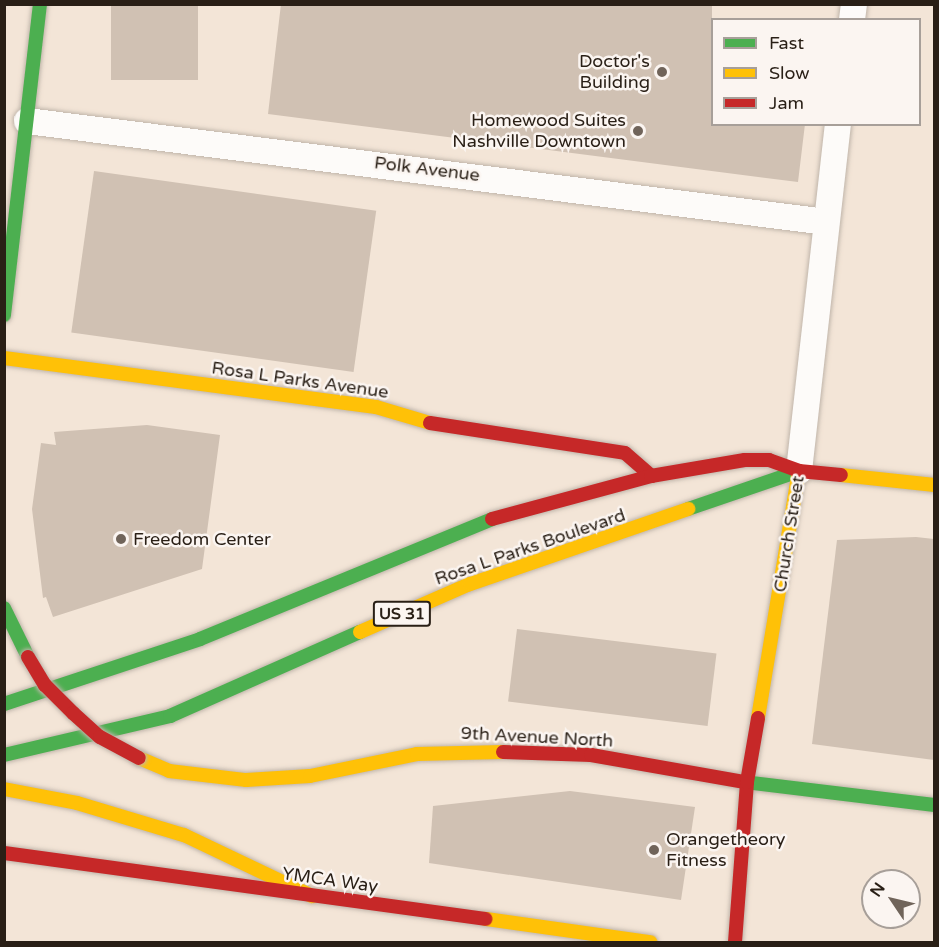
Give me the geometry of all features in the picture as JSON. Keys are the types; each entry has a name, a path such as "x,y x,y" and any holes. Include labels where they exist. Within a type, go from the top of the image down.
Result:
{"main road":[{"path":"4,315 40,4"},
{"name":"Rosa L Parks Avenue","path":"4,358 376,407 447,428 625,453 651,476"},
{"name":"Rosa L Parks Boulevard","path":"4,704 200,639 506,513 651,476 745,460 769,460 799,471 934,485"},
{"name":"Rosa L Parks Boulevard","path":"4,755 170,716 470,584 799,471"},
{"name":"Church Street","path":"735,942 747,782 799,471"},
{"name":"9th Avenue North","path":"4,608 28,657 45,685 73,713 100,737 169,771 246,780 310,776 417,754 459,750 572,754 747,782 934,805"},
{"path":"4,789 77,803 184,834 312,896"},
{"name":"YMCA Way","path":"4,853 650,942"}],"street":[{"name":"Polk Avenue","path":"27,121 826,222"},
{"name":"Church Street","path":"799,471 838,126"}],"building":[{"path":"111,4 198,4 198,80 111,80"},
{"path":"281,4 712,4 711,126 805,126 798,182 268,114"},
{"path":"94,171 376,211 354,372 71,332"},
{"name":"Freedom Center","path":"147,425 220,435 202,569 53,617 46,597 43,598 32,509 41,443 56,445 54,432"},
{"path":"916,537 934,539 934,760 812,744 837,540"},
{"path":"517,629 717,653 708,726 508,701"},
{"path":"570,791 695,807 681,900 429,863 433,806"}],"traffic: fast":[{"path":"4,315 40,4"},
{"path":"688,509 799,471"},
{"path":"4,704 200,639 492,519"},
{"path":"4,608 28,657"},
{"path":"4,755 170,716 360,632"},
{"path":"744,782 934,805"}],"traffic: slow":[{"path":"4,358 376,407 430,423"},
{"path":"758,718 799,471"},
{"path":"841,475 934,485"},
{"path":"360,632 470,584 688,509"},
{"path":"139,758 169,771 246,780 310,776 417,754 503,752"},
{"path":"4,789 77,803 184,835 312,896"},
{"path":"486,919 650,942"}],"traffic: jam":[{"path":"430,423 625,453 651,476"},
{"path":"492,519 651,476 745,460 769,460 799,471 841,475"},
{"path":"28,657 45,685 73,713 100,737 139,758"},
{"path":"735,942 747,782 758,718"},
{"path":"503,752 591,755 744,782"},
{"path":"4,853 486,919"}],"place":[{"name":"Doctor's Building","path":"662,72"},
{"name":"Homewood Suites Nashville Downtown","path":"638,131"},
{"name":"Freedom Center","path":"121,539"},
{"name":"Orangetheory Fitness","path":"654,850"}]}
